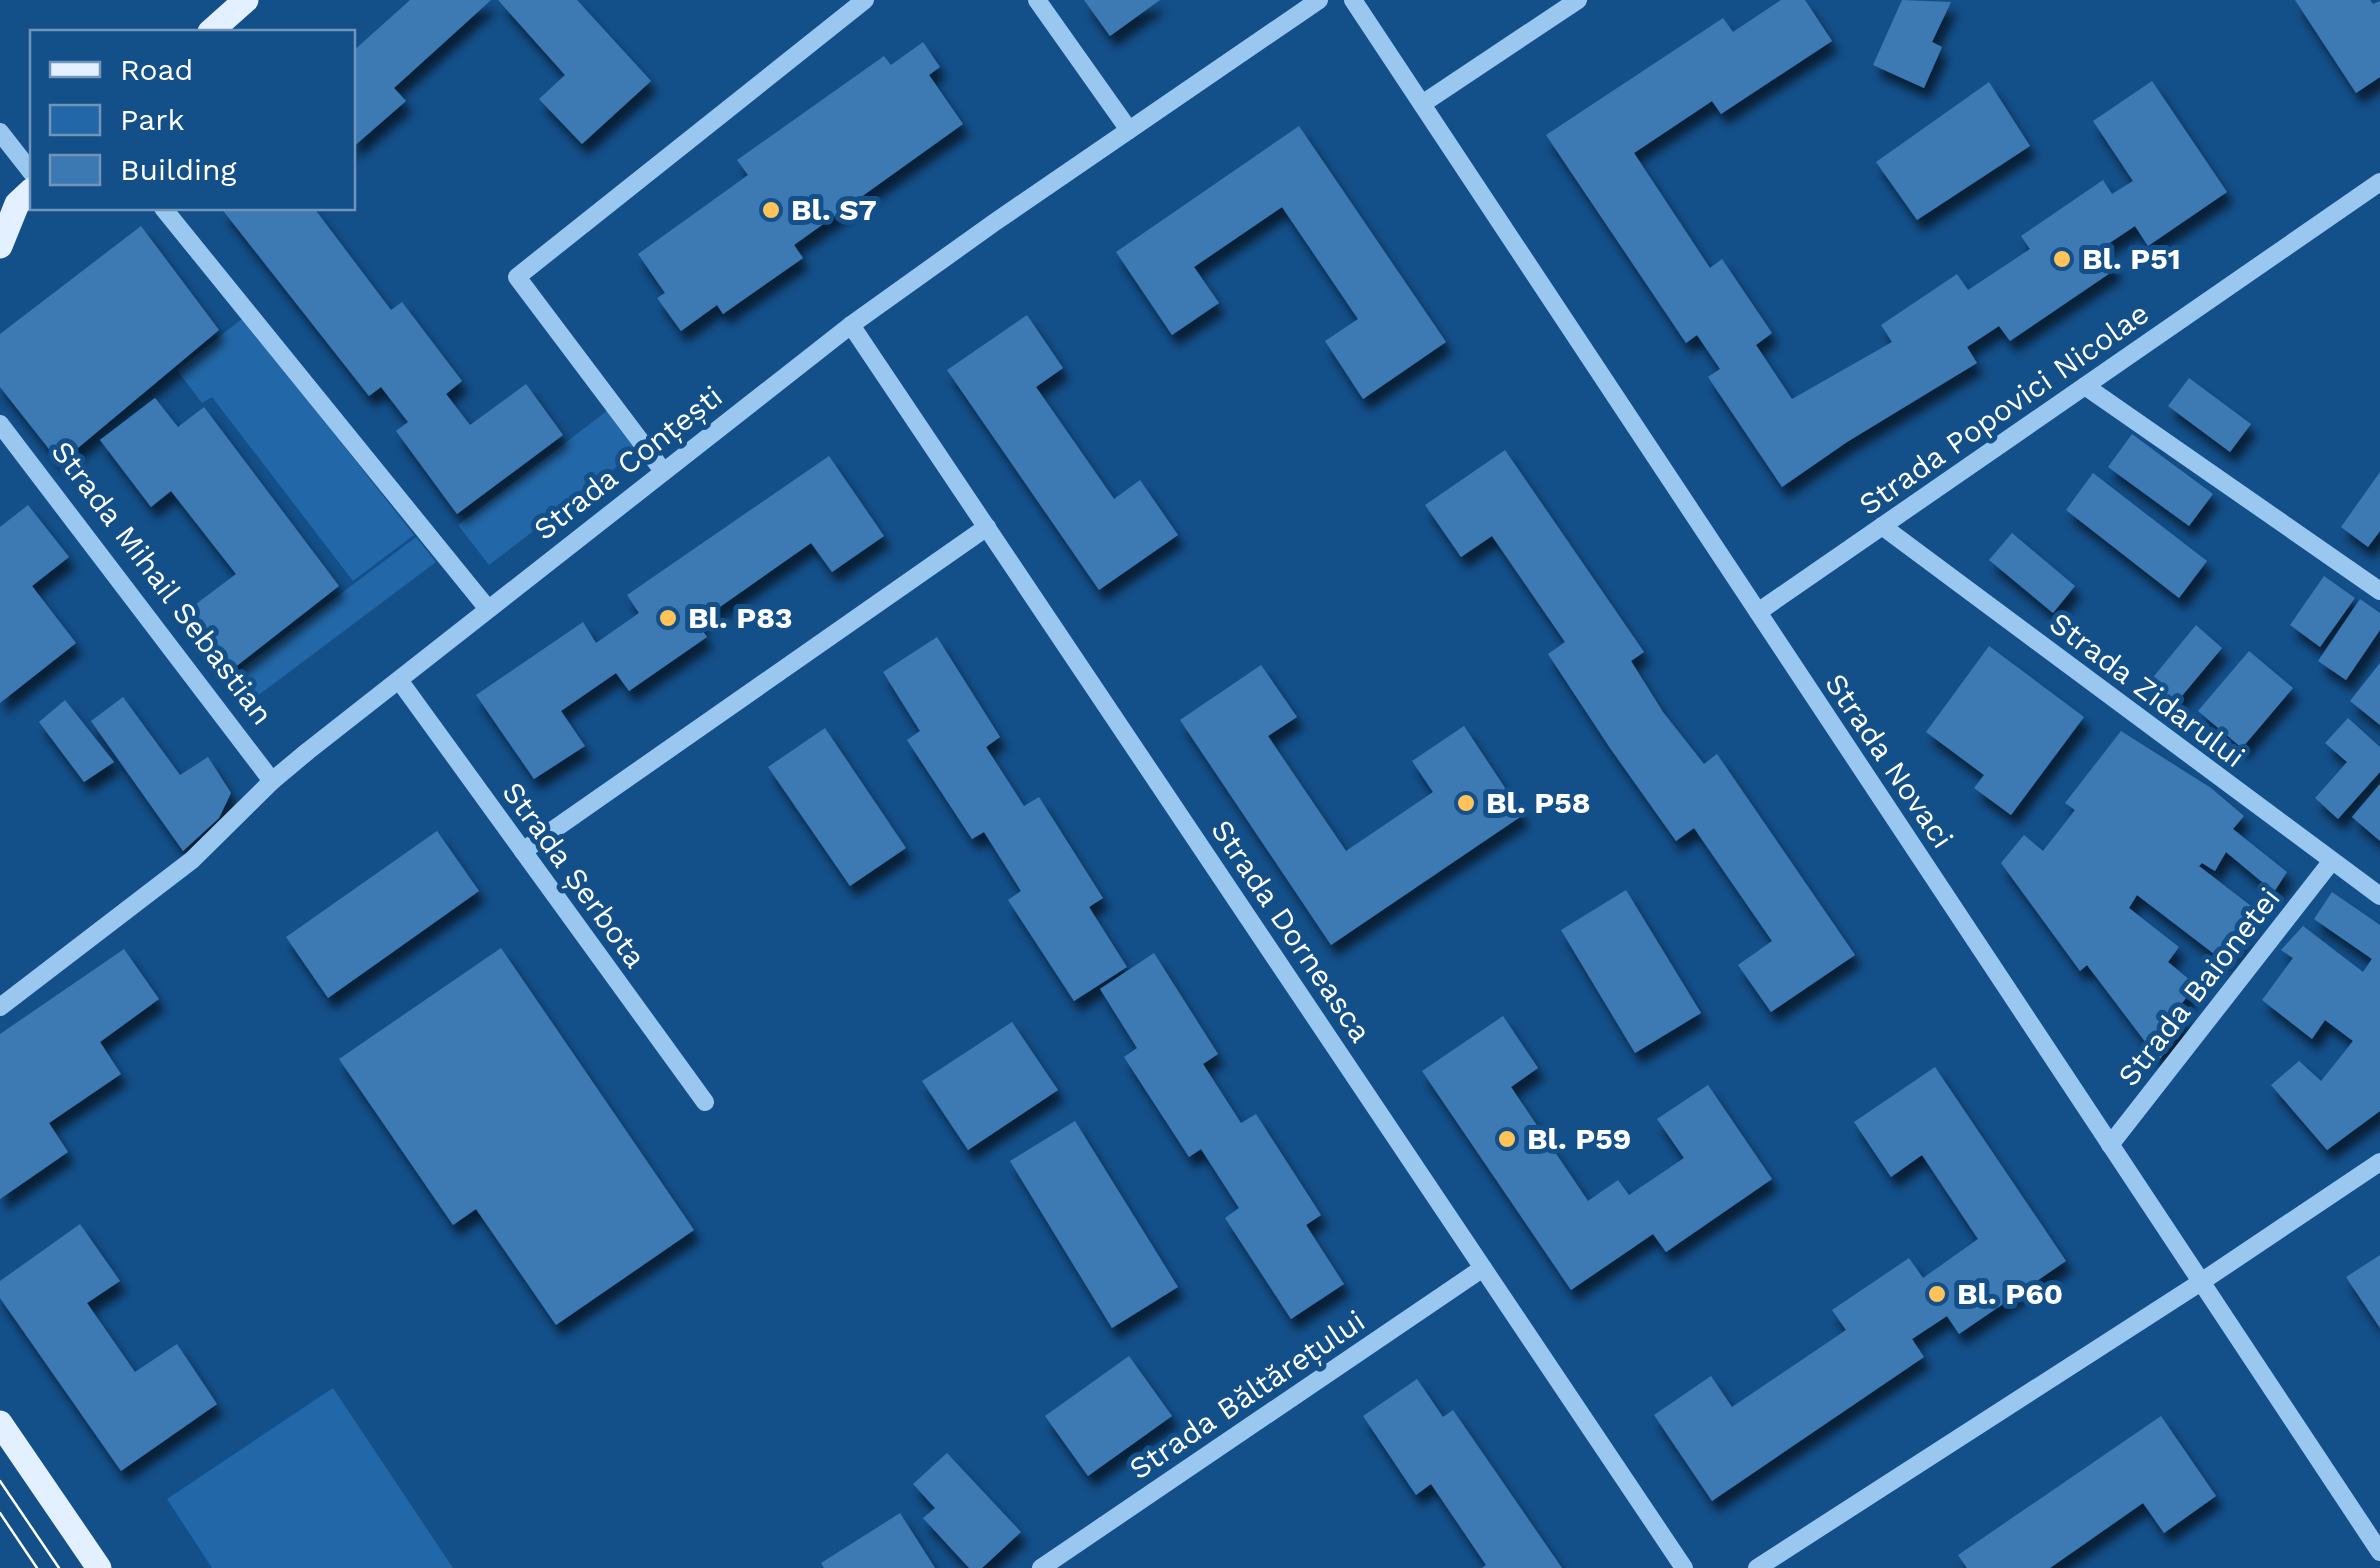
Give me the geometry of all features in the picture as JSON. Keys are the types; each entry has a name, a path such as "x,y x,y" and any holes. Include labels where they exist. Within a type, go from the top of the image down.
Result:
{"main road":[{"path":"212,30 246,0"},
{"path":"0,246 16,200"},
{"path":"0,1422 99,1568"}],"street":[{"path":"662,470 516,277 865,0"},
{"path":"1037,0 1130,130"},
{"name":"Strada Conțești","path":"0,1007 192,860 272,781 662,470 852,325 1320,0"},
{"name":"Strada Novaci","path":"1354,0 2380,1552"},
{"path":"1422,104 1578,0"},
{"path":"0,132 30,170"},
{"name":"Strada Popovici Nicolae","path":"1758,612 2380,182"},
{"path":"165,210 488,609"},
{"name":"Strada Dorneasca","path":"852,325 1684,1568"},
{"path":"2085,386 2380,591"},
{"name":"Strada Mihail Sebastian","path":"0,424 272,781"},
{"name":"Strada Zidarului","path":"1882,526 2380,896"},
{"path":"523,851 987,527"},
{"name":"Strada Șerbota","path":"399,680 705,1102"},
{"name":"Strada Baionetei","path":"2110,1146 2331,862"},
{"path":"1757,1568 2380,1162"},
{"name":"Strada Băltărețului","path":"1041,1568 1483,1268"}],"green space":[{"path":"243,318 414,535 353,581 212,397 202,403 177,370"},
{"path":"608,410 639,450 489,565 458,525"},
{"path":"416,537 436,562 252,700 234,674"},
{"path":"333,1388 453,1568 212,1568 167,1499"}],"building":[{"path":"410,0 491,0 394,88 406,101 355,145 355,49"},
{"path":"498,0 577,0 651,81 582,144 539,99 565,75"},
{"path":"1084,0 1160,0 1110,36"},
{"path":"1781,0 1805,0 1832,41 1721,114 1712,101 1634,153 1710,268 1722,259 1772,333 1756,345 1792,399 1892,342 1881,325 1957,274 1968,290 2030,249 2021,236 2103,180 2112,194 2133,181 2093,121 2152,81 2227,192 2148,246 2135,226 2102,248 2116,269 2010,341 1999,326 1967,347 1977,363 1847,442 1782,487 1708,377 1720,369 1697,335 1686,343 1546,135 1723,18 1733,32"},
{"path":"1902,0 1951,2 1932,42 1942,47 1924,88 1873,65"},
{"path":"2295,0 2370,0 2373,4 2380,1 2380,77 2356,93"},
{"name":"Bl. S7","path":"923,42 940,67 929,75 963,124 794,245 803,258 723,314 717,305 681,331 657,298 665,293 638,254 748,175 737,160 884,56 891,65"},
{"path":"1989,82 2030,146 1917,220 1876,162"},
{"path":"1299,126 1446,342 1363,399 1325,341 1358,319 1282,207 1194,267 1219,303 1172,335 1116,252"},
{"path":"223,210 316,210 391,310 402,302 462,381 446,394 470,425 526,384 563,435 457,514 396,431 408,422 381,387 369,396"},
{"path":"141,226 219,330 60,463 0,387 0,334"},
{"path":"1027,315 1063,368 1036,387 1114,499 1140,480 1178,535 1099,590 947,370"},
{"path":"2189,378 2251,424 2230,452 2168,406"},
{"path":"155,398 178,427 204,407 339,586 225,675 180,616 236,574 171,491 151,507 100,440"},
{"path":"2132,434 2213,494 2189,526 2108,467"},
{"path":"1505,450 1644,652 1631,661 1663,712 1704,764 1717,754 1855,955 1771,1012 1738,965 1772,941 1694,828 1676,841 1610,748 1548,654 1565,642 1492,536 1461,557 1425,505"},
{"name":"Bl. P83","path":"829,456 884,536 832,572 811,543 697,623 707,637 629,691 616,673 561,711 585,746 534,779 476,695 583,622 596,643 639,613 627,595"},
{"path":"2380,472 2380,531 2368,547 2341,527"},
{"path":"2093,473 2207,561 2179,598 2066,510"},
{"path":"28,505 69,557 32,586 76,643 0,703 0,527"},
{"path":"2012,533 2075,586 2053,613 1989,560"},
{"path":"2324,576 2355,598 2320,647 2290,625"},
{"path":"2360,599 2380,613 2380,630 2346,680 2318,661"},
{"path":"2196,625 2222,648 2176,703 2150,681"},
{"path":"937,637 1000,737 986,747 1024,806 1039,797 1103,898 1089,907 1127,967 1074,1001 1008,900 1021,891 984,832 972,839 907,740 920,731 883,672"},
{"path":"1989,646 2084,717 2011,815 1974,788 1984,775 1926,732"},
{"path":"2249,651 2293,688 2242,748 2198,711"},
{"path":"2380,663 2380,725 2350,701"},
{"name":"Bl. P58","path":"1261,665 1297,717 1268,736 1346,851 1433,792 1412,761 1464,726 1523,815 1331,945 1180,720"},
{"path":"123,697 180,775 208,757 231,793 219,818 183,851 91,721"},
{"path":"65,700 114,762 84,782 39,722"},
{"path":"2348,718 2380,747 2380,772 2338,819 2315,798 2347,762 2325,743"},
{"path":"825,728 906,848 850,886 768,767"},
{"path":"2121,731 2211,788 2244,816 2233,829 2287,872 2274,892 2226,852 2215,871 2202,863 2199,866 2255,909 2238,931 2244,936 2222,960 2137,895 2129,908 2179,947 2168,962 2196,985 2176,1011 2188,1023 2159,1060 2087,965 2080,971 2001,863 2024,835 2043,851 2075,810 2065,803"},
{"path":"2380,784 2380,841 2352,817"},
{"path":"437,831 479,891 328,998 286,937"},
{"path":"1626,890 1701,1013 1635,1053 1561,930"},
{"path":"2332,892 2380,925 2380,1111 2327,1150 2271,1085 2299,1061 2321,1081 2353,1041 2325,1020 2312,1039 2262,1000 2293,958 2281,950 2303,926 2363,972 2372,959 2314,919"},
{"path":"501,948 694,1230 556,1325 476,1209 453,1225 339,1059"},
{"path":"124,949 159,999 100,1042 121,1074 49,1123 68,1152 0,1199 0,1034"},
{"path":"1154,953 1218,1054 1203,1064 1241,1123 1256,1114 1321,1215 1306,1225 1344,1284 1291,1319 1225,1218 1239,1208 1201,1149 1189,1157 1124,1057 1137,1048 1100,989"},
{"name":"Bl. P59","path":"1503,1016 1538,1068 1511,1087 1588,1201 1618,1180 1629,1195 1684,1158 1657,1119 1708,1085 1772,1179 1666,1252 1653,1234 1571,1290 1422,1071"},
{"path":"1012,1022 1058,1090 968,1150 922,1081"},
{"name":"Bl. P60","path":"1935,1067 2066,1261 1959,1334 1947,1316 1912,1339 1924,1357 1712,1501 1654,1415 1711,1376 1732,1407 1846,1330 1832,1310 1909,1258 1923,1278 1978,1239 1922,1155 1891,1177 1854,1122"},
{"path":"1075,1121 1178,1287 1112,1328 1010,1161"},
{"path":"80,1224 120,1281 87,1303 135,1372 177,1344 217,1404 121,1471 0,1298 0,1281"},
{"path":"2380,1255 2380,1328 2346,1277"},
{"path":"1129,1356 1172,1416 1088,1476 1045,1416"},
{"path":"1417,1379 1443,1417 1453,1410 1562,1568 1482,1568 1486,1565 1431,1484 1416,1495 1363,1416"},
{"path":"2161,1416 2216,1496 2164,1533 2143,1503 2050,1568 1967,1568 1958,1555"},
{"path":"947,1453 1021,1532 982,1568 969,1568 923,1518 935,1508 913,1484"},
{"path":"900,1513 935,1568 824,1568 821,1563"}],"tram line":[{"path":"0,1481 59,1568"},
{"path":"0,1513 37,1568"}],"place":[{"name":"Bl. S7","path":"771,210"},
{"name":"Bl. P51","path":"2062,259"},
{"name":"Bl. P83","path":"668,618"},
{"name":"Bl. P58","path":"1466,803"},
{"name":"Bl. P59","path":"1507,1139"},
{"name":"Bl. P60","path":"1937,1294"}]}
